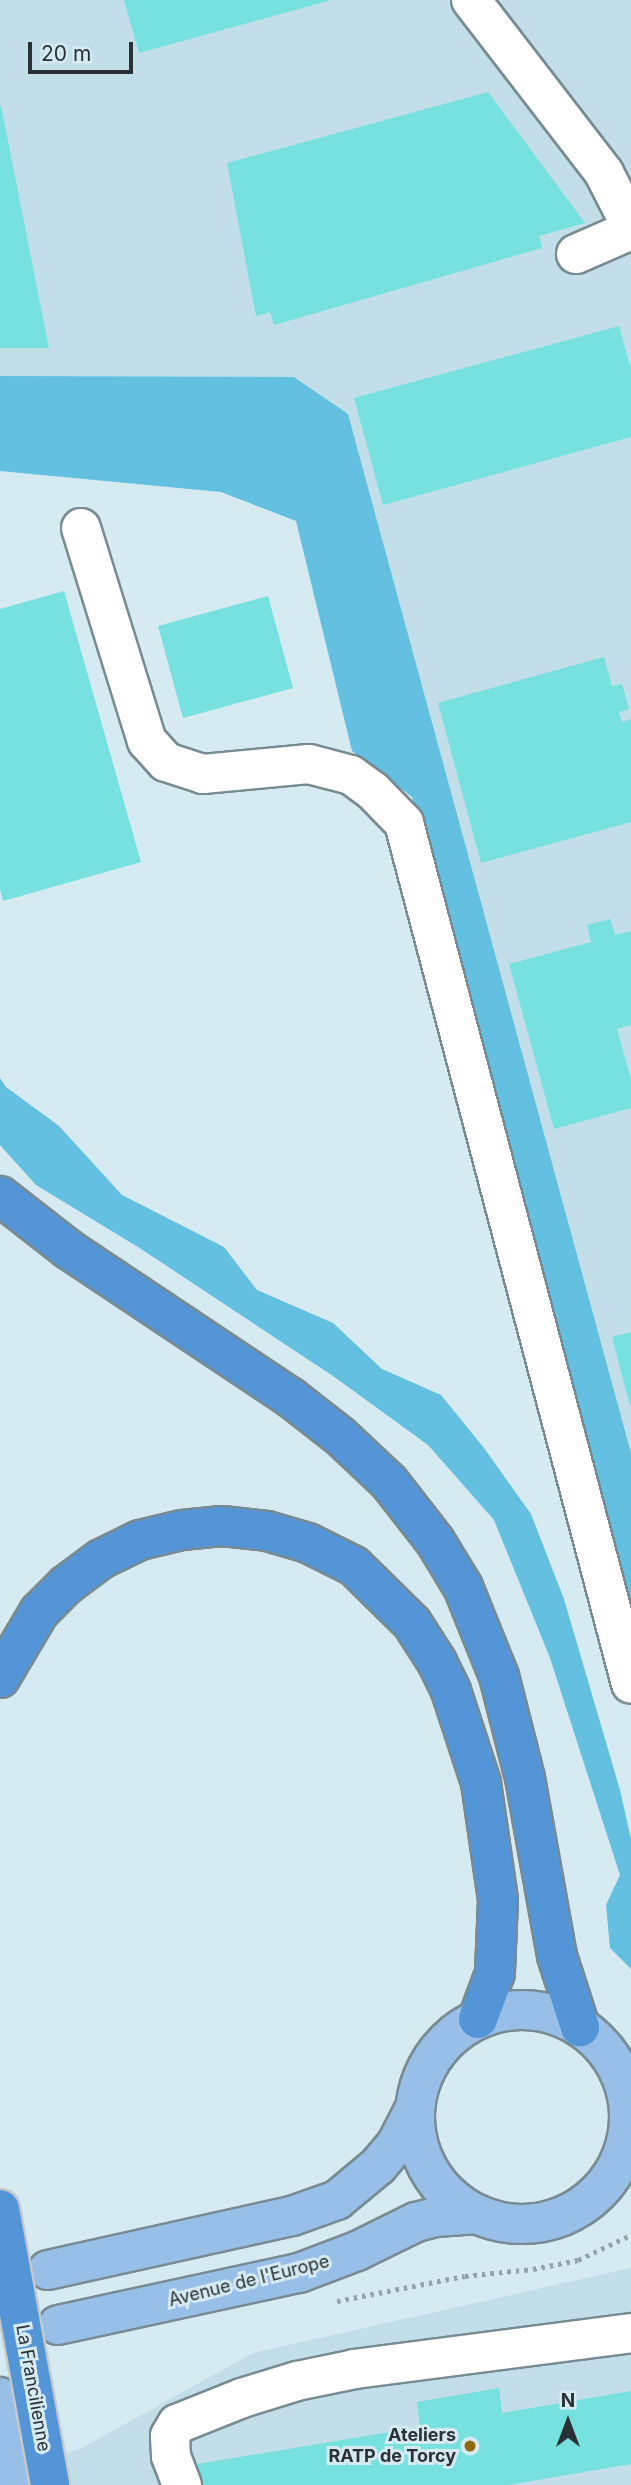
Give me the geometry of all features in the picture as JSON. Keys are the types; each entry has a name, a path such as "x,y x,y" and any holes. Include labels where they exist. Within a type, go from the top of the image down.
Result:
{"highway":[{"path":"0,1196 68,1248 290,1398 340,1436 389,1482 435,1541 463,1587 499,1676 525,1778 557,1956 580,2027"},
{"path":"0,1678 39,1612 66,1586 101,1559 140,1540 182,1530 222,1525 267,1531 308,1543 354,1566 412,1623 437,1662 452,1691 481,1783 491,1835 498,1913 495,1973 478,2019"},
{"name":"La Francilienne","path":"0,2208 50,2485"}],"main road":[{"name":"Avenue de l'Europe","path":"48,2270 292,2216 337,2200 378,2166 397,2143 414,2110 420,2082 433,2056 453,2035 478,2019 503,2011 530,2010 556,2015 580,2027 607,2052 628,2087 627,2141 617,2167 616,2187 580,2207 542,2222 501,2223 475,2214 448,2196 428,2171 416,2142 414,2110"},
{"name":"Avenue de l'Europe","path":"58,2325 299,2273 347,2255 416,2222 436,2217 475,2214"},
{"path":"0,2397 16,2485"}],"street":[{"path":"471,0 604,173 631,228 576,254"},
{"path":"81,528 147,741 166,762 203,774 309,764 351,775 373,791 404,823 631,1684"},
{"path":"182,2485 172,2456 170,2436 177,2424 242,2398 298,2381 355,2369 631,2333"}],"shaded area":[{"path":"0,0 631,0 631,1453 348,414 294,377 0,376"},
{"path":"0,376 294,377 348,414 631,1453 631,1613 412,797 352,751 296,521 221,492 0,471"},
{"path":"0,1078 6,1087 59,1126 122,1195 224,1247 257,1290 333,1323 382,1369 441,1395 484,1448 531,1514 564,1599 620,1790 631,1839 631,1969 610,1948 606,1905 620,1875 550,1658 494,1520 428,1445 333,1376 138,1247 36,1185 0,1145"},
{"path":"631,2268 631,2485 0,2485 0,2470 80,2449 253,2353"}],"building":[{"path":"124,0 328,0 328,1 139,53"},
{"path":"488,92 585,223 539,236 542,248 274,325 270,312 256,316 227,163"},
{"path":"1,106 49,348 0,348"},
{"path":"619,326 631,370 631,437 383,505 354,398"},
{"path":"64,591 141,862 3,901 0,889 0,609"},
{"path":"268,596 293,688 183,718 158,626"},
{"path":"604,657 612,686 622,684 629,709 619,712 622,722 631,719 631,822 481,863 438,703"},
{"path":"610,919 615,935 631,931 631,1025 617,1029 631,1080 631,1108 554,1129 509,964 591,942 587,925"},
{"path":"631,1332 631,1405 630,1406 612,1337"},
{"name":"Ateliers RATP de Torcy","path":"499,2388 502,2413 631,2391 631,2464 508,2485 194,2485 192,2465 420,2427 417,2402"}],"place":[{"name":"Ateliers RATP de Torcy","path":"470,2446"}]}
